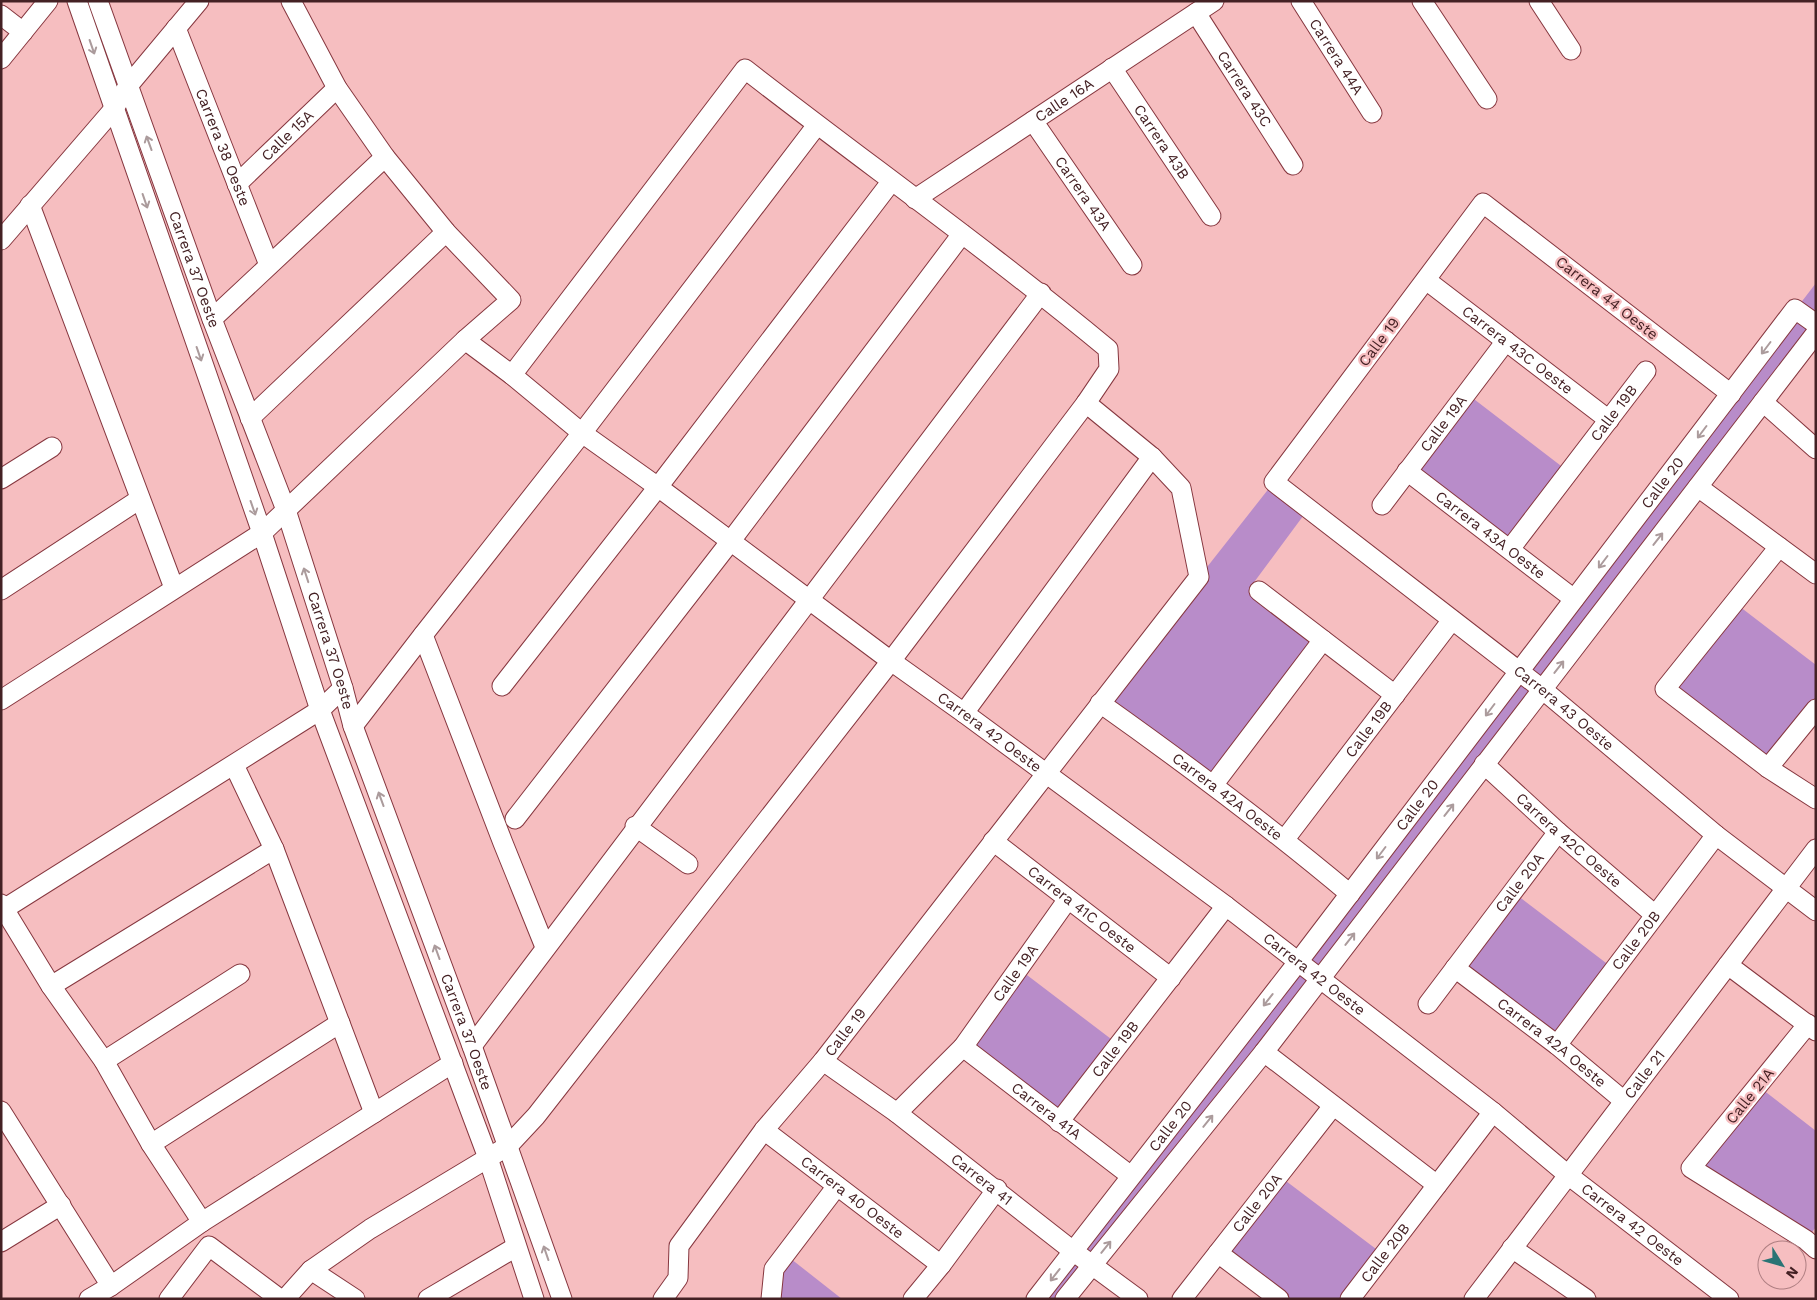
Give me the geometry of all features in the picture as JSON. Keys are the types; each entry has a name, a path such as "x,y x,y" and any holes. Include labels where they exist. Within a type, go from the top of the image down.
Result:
{"street":[{"path":"1,59 48,1"},
{"name":"Carrera 37 Oeste","path":"77,1 113,110 262,533 320,710 488,1158 534,1299"},
{"name":"Carrera 37 Oeste","path":"98,1 212,319 286,510 354,726 472,1046 562,1299"},
{"path":"1,240 113,110 128,86 199,1"},
{"path":"1,700 262,533 465,340 511,300 446,232 386,157 337,88 291,1"},
{"name":"Calle 16A","path":"915,199 1214,1"},
{"name":"Carrera 44A","path":"1300,1 1372,114"},
{"path":"1422,1 1487,99"},
{"path":"1539,1 1570,50"},
{"name":"Carrera 43C","path":"1196,13 1293,165"},
{"path":"1,15 23,32"},
{"name":"Carrera 38 Oeste","path":"176,28 270,265"},
{"name":"Carrera 43B","path":"1112,68 1211,216"},
{"path":"285,1299 311,1270 370,1229 508,1146 536,1116 891,662 1086,403 1109,369 1108,349 1041,293 891,182 745,69 512,375"},
{"name":"Calle 15A","path":"237,184 337,88"},
{"name":"Carrera 43A","path":"1033,121 1132,265"},
{"path":"354,726 582,433 817,125"},
{"path":"212,319 386,157"},
{"path":"502,686 658,487 891,182"},
{"name":"Calle 19","path":"1274,482 1484,203"},
{"name":"Carrera 44 Oeste","path":"1484,203 1731,394"},
{"path":"30,205 174,588"},
{"path":"250,418 446,232"},
{"path":"515,819 730,542 962,234"},
{"name":"Carrera 43C Oeste","path":"1426,280 1609,420"},
{"path":"472,1046 635,826 809,601 1041,293"},
{"name":"Calle 20","path":"1036,1299 1298,962 1796,309 1816,324"},
{"name":"Calle 20","path":"1065,1299 1264,1052 1816,333"},
{"name":"Carrera 42 Oeste","path":"465,340 512,375 582,433 658,487 891,662 964,712 1045,774 1226,906 1493,1112 1568,1175 1729,1299"},
{"name":"Calle 19A","path":"1382,505 1506,341"},
{"name":"Calle 19B","path":"1510,549 1646,371"},
{"path":"1762,402 1816,449"},
{"name":"Calle 19","path":"663,1299 678,1278 679,1246 764,1130 823,1061 1199,577 1181,488 1152,457 1086,403"},
{"path":"1,479 52,447"},
{"path":"964,712 1152,457"},
{"name":"Carrera 43A Oeste","path":"1407,471 1574,599"},
{"name":"Carrera 43 Oeste","path":"1274,482 1542,689 1716,835 1816,911"},
{"path":"1698,487 1816,574"},
{"path":"1,590 140,499"},
{"path":"1779,548 1665,689 1768,768 1816,799"},
{"path":"1258,591 1395,695"},
{"name":"Calle 19B","path":"1285,839 1452,620"},
{"path":"423,635 503,843 546,948"},
{"path":"1214,784 1323,640"},
{"path":"202,1222 150,1144 104,1060 51,986 3,906 234,765 320,710 343,688"},
{"name":"Carrera 42A Oeste","path":"1100,703 1214,784 1285,839 1350,894"},
{"path":"1768,768 1816,709"},
{"name":"Carrera 42C Oeste","path":"1484,764 1558,832 1655,915"},
{"path":"234,765 274,850 374,1113"},
{"path":"635,826 688,864"},
{"name":"Calle 20A","path":"1428,1004 1558,832"},
{"name":"Calle 20B","path":"1557,1045 1716,835"},
{"name":"Carrera 41C Oeste","path":"993,842 1171,978"},
{"name":"Calle 21","path":"1474,1299 1816,849"},
{"path":"51,986 274,850"},
{"name":"Calle 19A","path":"898,1113 963,1047 1068,899"},
{"name":"Calle 19B","path":"1060,1122 1226,906"},
{"path":"1728,964 1812,1028"},
{"name":"Carrera 42A Oeste","path":"1455,968 1557,1045 1624,1102"},
{"path":"104,1060 240,974"},
{"path":"150,1144 340,1023"},
{"name":"Calle 21A","path":"1812,1028 1691,1168 1812,1239"},
{"name":"Carrera 41A","path":"963,1047 1131,1176"},
{"path":"1264,1052 1437,1185"},
{"name":"Carrera 41","path":"823,1061 898,1113 1138,1299"},
{"path":"89,1299 111,1286 202,1222 452,1063"},
{"name":"Calle 20A","path":"1182,1299 1333,1106"},
{"path":"1,1111 7,1131 61,1206 111,1286"},
{"name":"Calle 20B","path":"1350,1299 1493,1112"},
{"name":"Carrera 40 Oeste","path":"764,1130 941,1265"},
{"path":"770,1299 774,1269 837,1186"},
{"path":"913,1299 941,1265 997,1189"},
{"path":"1,1242 61,1206"},
{"path":"168,1299 209,1246 280,1299"},
{"path":"428,1299 516,1246"},
{"path":"1512,1248 1586,1299"},
{"path":"1218,1253 1280,1299"},
{"path":"311,1270 355,1299"}],"shaded area":[{"path":"1816,283 1816,333 1065,1299 1036,1299"},
{"path":"1466,393 1569,472 1510,549 1407,471"},
{"path":"1274,482 1309,508 1252,585 1323,640 1214,784 1100,703"},
{"path":"1735,603 1816,665 1816,709 1768,768 1665,689"},
{"path":"1513,892 1614,969 1557,1045 1455,968"},
{"path":"1019,969 1119,1045 1059,1122 963,1047"},
{"path":"1758,1086 1816,1131 1816,1227 1806,1240 1691,1168"},
{"path":"1278,1175 1384,1255 1350,1299 1279,1299 1218,1253"},
{"path":"786,1255 842,1299 771,1299"}]}
